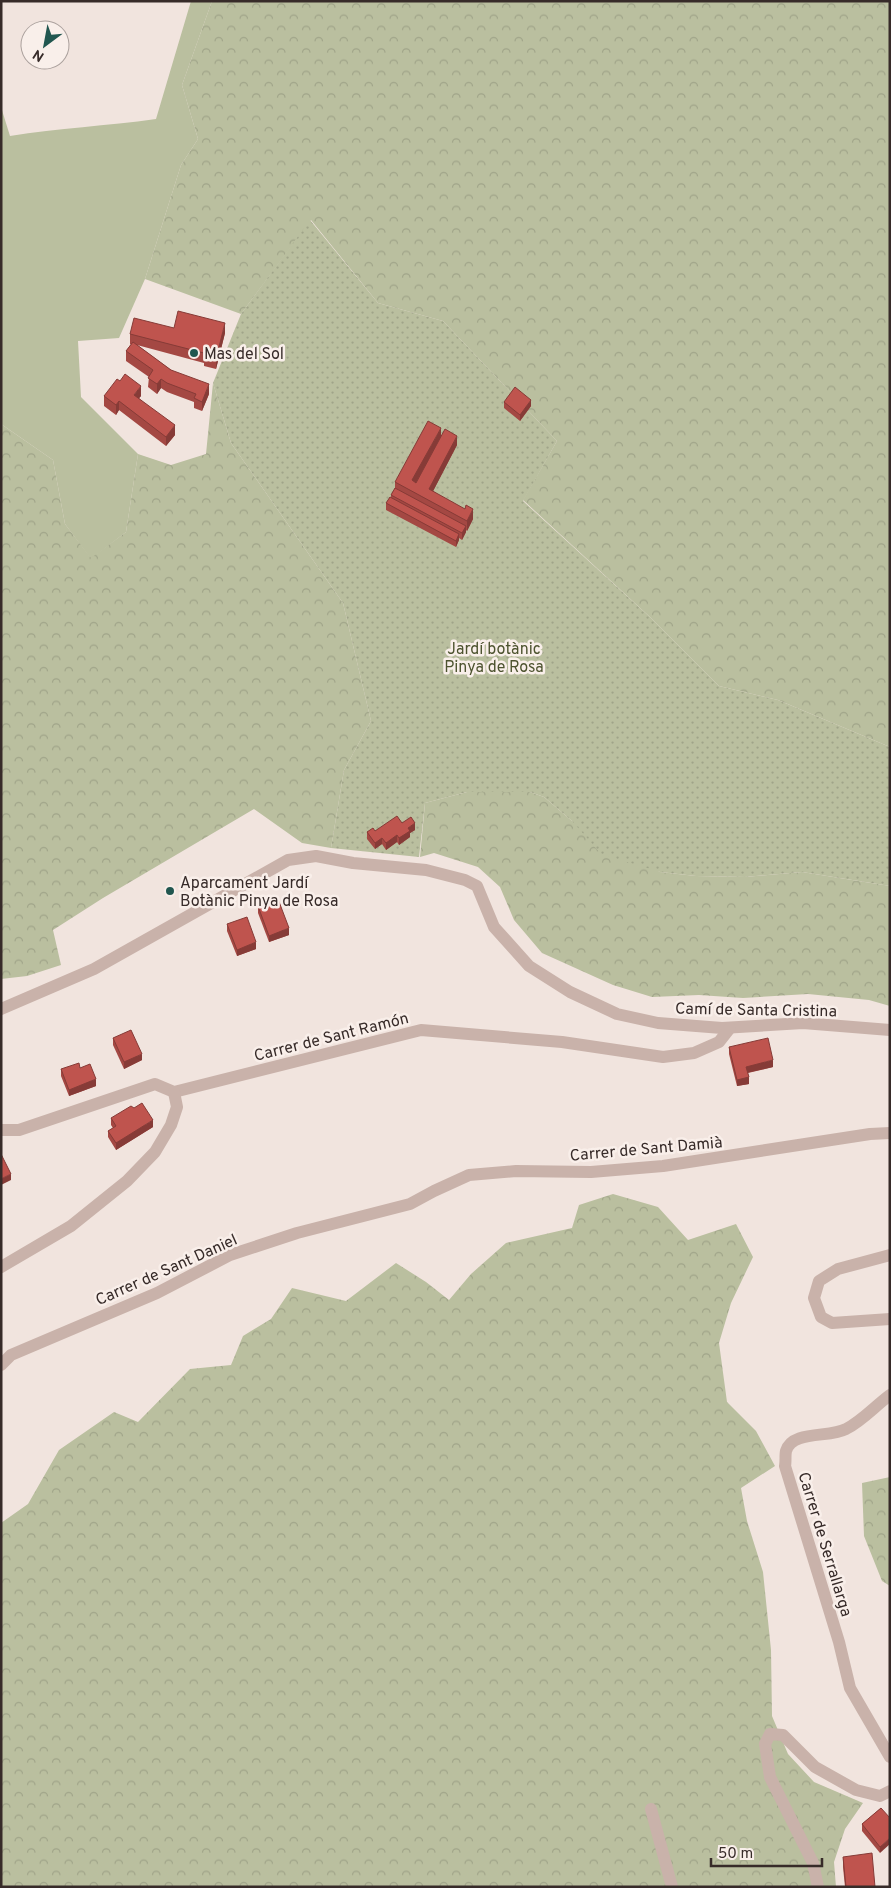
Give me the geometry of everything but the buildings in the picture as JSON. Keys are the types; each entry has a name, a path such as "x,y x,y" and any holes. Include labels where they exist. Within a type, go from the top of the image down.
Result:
{"street":[{"name":"Camí de Santa Cristina","path":"1,1009 94,969 288,860 316,856 353,863 426,870 466,880 477,886 494,927 528,966 570,992 617,1014 658,1023 730,1028 803,1023 890,1030"},
{"name":"Carrer de Sant Ramón","path":"1,1130 19,1130 155,1084 174,1092 421,1030 562,1042 664,1058 694,1053 719,1042 730,1028"},
{"path":"1,1267 71,1226 127,1181 150,1158 171,1124 177,1107 174,1092"},
{"name":"Carrer de Sant Damià","path":"410,1204 469,1175 516,1170 591,1172 663,1166 870,1134 890,1133"},
{"name":"Carrer de Sant Daniel","path":"1,1364 11,1355 157,1293 230,1255 297,1234 410,1204"},
{"path":"890,1255 838,1270 820,1281 814,1298 821,1316 832,1322 890,1320"},
{"name":"Carrer de Serrallarga","path":"890,1395 846,1429 829,1435 811,1435 795,1439 786,1449 785,1466 839,1642 850,1688 890,1757"},
{"path":"818,1887 814,1863 770,1777 765,1744 770,1734 782,1735 815,1767 856,1790 880,1796 890,1791"},
{"path":"651,1810 672,1887"}],"green space":[{"path":"191,1 212,1 182,85 198,139 181,165 145,279 119,338 78,341 81,397 138,454 126,532 91,559 65,524 53,460 1,424 1,107 10,136 156,119"},
{"path":"212,1 890,1 890,747 778,700 719,686 651,618 523,500 557,441 443,321 378,303 311,220 241,314 145,279 181,165 198,139 182,85"},
{"name":"Jardí botànic Pinya de Rosa","path":"310,220 378,303 443,321 557,441 523,501 651,618 719,686 778,700 890,747 890,886 802,872 745,877 696,876 660,872 601,854 572,821 544,797 530,792 467,792 425,803 419,857 331,848 344,770 371,721 343,603 231,443 213,383 241,314"},
{"path":"213,383 231,443 343,603 371,721 344,770 331,848 302,843 254,809 103,898 53,930 61,965 27,976 1,979 1,424 53,460 65,524 91,558 126,532 138,454 171,465 206,454"},
{"path":"467,792 530,792 544,797 572,821 660,872 696,876 745,877 802,872 890,886 890,1006 869,1000 808,994 743,998 699,995 652,997 613,985 542,953 514,920 500,887 478,867 434,853 420,857 425,803"},
{"path":"613,1194 658,1207 688,1240 736,1224 753,1257 731,1303 719,1343 727,1402 756,1431 775,1466 741,1488 747,1521 763,1572 771,1650 772,1716 788,1754 814,1782 863,1803 845,1829 834,1862 836,1887 1,1887 1,1523 28,1504 59,1450 114,1412 138,1422 190,1369 231,1365 243,1336 271,1319 292,1288 346,1301 396,1263 426,1282 449,1300 471,1274 506,1243 572,1228 579,1205"},
{"path":"890,1477 890,1586 882,1581 864,1536 862,1483"}],"place":[{"name":"Mas del Sol","path":"194,353"},
{"name":"Aparcament Jardí Botànic Pinya de Rosa","path":"170,891"}]}
